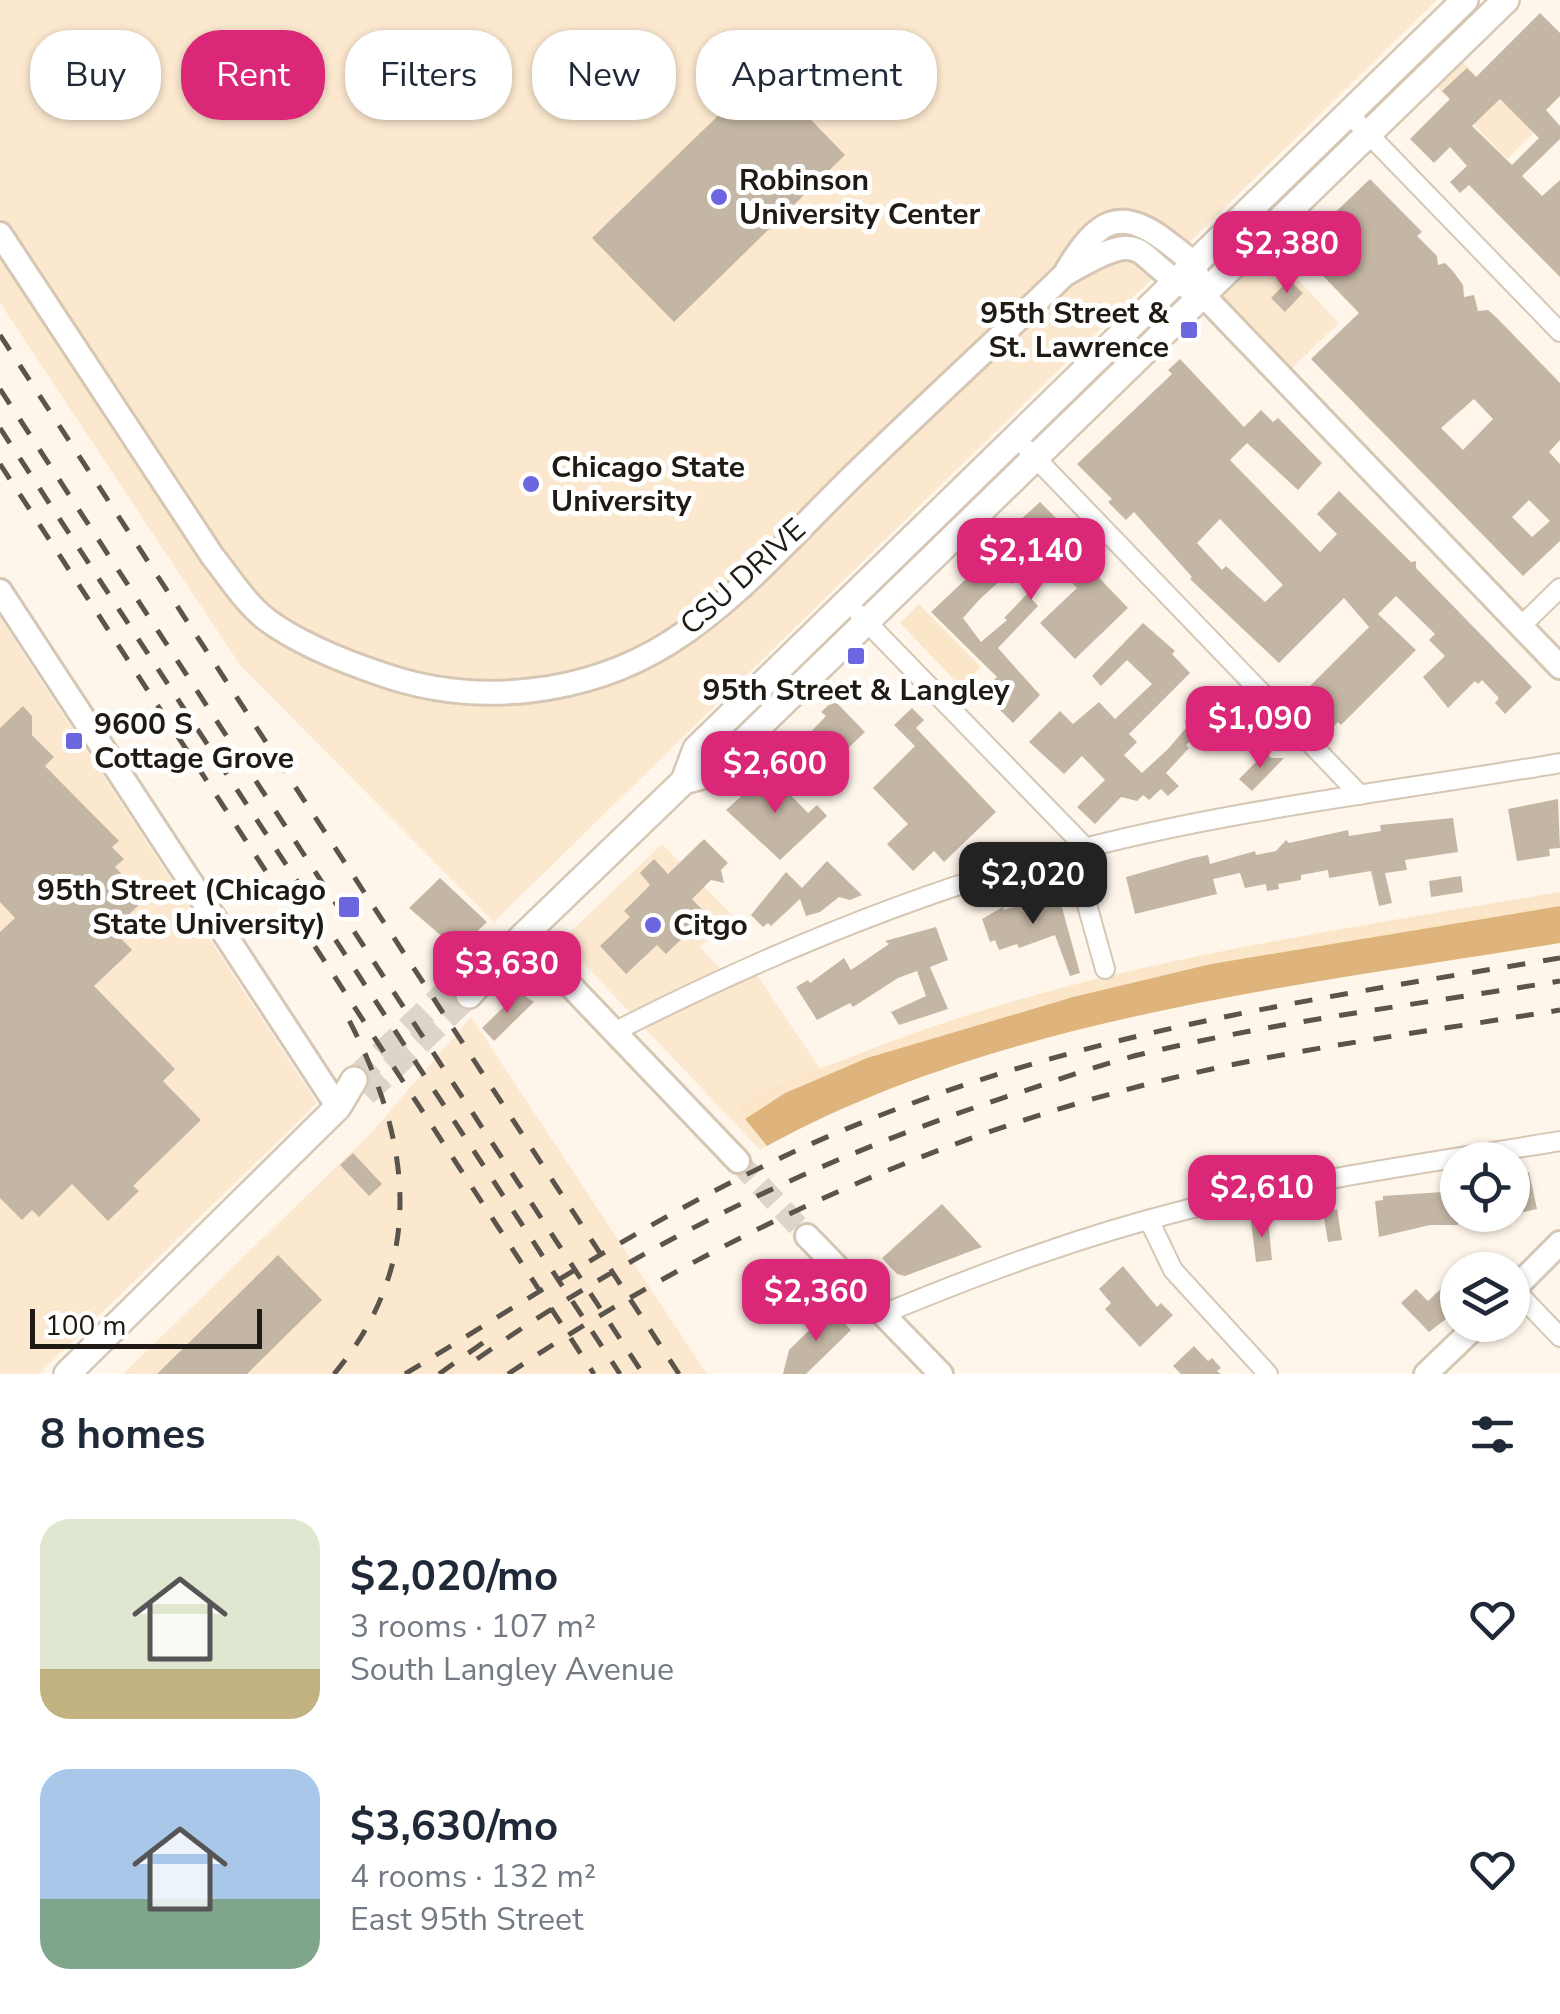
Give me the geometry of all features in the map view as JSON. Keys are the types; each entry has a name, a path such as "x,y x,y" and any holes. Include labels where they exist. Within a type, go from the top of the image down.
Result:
{"main road":[{"path":"463,988 475,964 523,936 684,782 696,749 1465,0"},
{"path":"684,782 710,774 1506,0"},
{"path":"67,1374 360,1087"}],"street":[{"path":"1350,114 1560,332"},
{"path":"1064,275 1086,238 1098,229 1118,222 1144,224 1195,264 1202,295"},
{"name":"CSU DRIVE","path":"0,234 213,557 246,599 268,620 327,654 400,681 470,692 524,691 574,682 637,660 669,643 732,594 1064,275"},
{"path":"1064,275 1118,246 1129,246 1146,254 1176,284 1202,295 1560,667"},
{"path":"1016,438 1360,795"},
{"path":"1521,626 1560,588"},
{"path":"0,591 338,1107"},
{"path":"848,602 1079,849 1106,969"},
{"path":"614,1032 736,970 886,910 1079,849 1360,795 1560,763"},
{"path":"523,936 738,1160"},
{"path":"883,1314 1012,1262 1149,1220 1344,1177 1560,1141"},
{"path":"1149,1220 1173,1270 1268,1374"},
{"path":"808,1236 941,1374"},
{"path":"1530,1273 1560,1243"},
{"path":"1530,1307 1560,1337"},
{"path":"1426,1374 1459,1342"}],"shaded area":[{"name":"Chicago State University","path":"0,0 1437,0 494,922 240,665 0,303"},
{"path":"1463,62 1534,133 1507,159 1437,87"},
{"path":"1269,249 1339,323 1289,371 1219,297"},
{"path":"919,604 981,667 961,687 900,623"},
{"path":"0,618 317,1103 39,1374 0,1374"},
{"path":"662,844 732,915 700,947 735,985 757,975 821,1070 736,1108 767,1146 760,1150 567,946 564,938"},
{"path":"1560,892 1560,906 1211,964 1073,997 867,1058 785,1093 745,1119 736,1108 797,1077 946,1022 1032,996 1294,937"},
{"path":"1560,906 1560,943 1257,992 1052,1037 952,1066 857,1102 767,1146 745,1119 785,1093 867,1058 1073,997 1211,964"},
{"path":"471,1017 707,1374 123,1374 370,1134"}],"building":[{"path":"1540,13 1560,33 1560,96 1546,110 1560,126 1560,139 1522,176 1542,196 1560,180 1560,277 1469,185 1460,193 1450,182 1467,166 1450,147 1434,163 1410,139 1450,99 1442,91 1467,68 1476,77","holes":["1500,99 1539,138 1512,165 1472,126"]},
{"name":"Robinson University Center","path":"714,120 811,120 845,155 674,322 592,238"},
{"path":"1370,179 1422,232 1417,236 1437,256 1438,265 1445,263 1453,271 1463,285 1464,297 1474,295 1478,311 1488,310 1560,383 1560,440 1549,452 1560,464 1560,541 1523,576 1311,359 1359,313 1297,249","holes":["1474,399 1493,419 1463,450 1441,428","1529,500 1550,521 1532,537 1512,517"]},
{"path":"1289,280 1303,293 1285,312 1271,298"},
{"path":"1180,359 1244,427 1261,410 1273,422 1278,418 1322,463 1298,490 1247,443 1230,460 1320,552 1337,534 1317,514 1339,491 1411,562 1416,561 1416,568 1532,687 1505,714 1495,703 1499,698 1482,680 1478,684 1475,681 1448,708 1423,677 1445,656 1429,640 1435,634 1396,596 1378,614 1416,650 1341,725 1338,722 1334,726 1303,693 1369,627 1344,598 1279,663 1190,579 1134,512 1126,520 1108,502 1112,499 1077,464 1172,374 1168,370","holes":["1220,519 1283,585 1265,602 1226,566 1222,570 1197,543"]},
{"path":"1040,502 1092,554 1084,562 1128,608 1075,659 1040,623 1077,588 1044,553 1012,584 1005,576 979,600 963,618 981,642 1007,620 1004,618 1027,594 1038,606 998,648 1040,695 1013,723 982,692 997,677 931,612 988,558 984,553"},
{"path":"1143,623 1175,651 1172,654 1190,673 1129,734 1137,742 1124,755 1142,773 1168,749 1186,728 1185,720 1211,694 1225,708 1186,745 1189,748 1166,773 1179,786 1168,796 1161,789 1149,800 1143,795 1137,801 1121,797 1095,824 1077,807 1105,780 1082,756 1064,774 1029,742 1060,711 1073,724 1099,702 1115,719 1152,684 1127,660 1101,686 1092,676"},
{"path":"834,700 865,732 843,753 848,759 838,770 820,752 812,753 814,747 805,738 826,716 821,712"},
{"path":"23,706 32,716 32,735 54,757 45,766 119,841 112,847 124,859 115,867 145,899 113,930 132,950 94,986 175,1069 163,1081 201,1120 133,1186 139,1191 108,1221 72,1184 39,1217 32,1210 22,1220 0,1198 0,932 15,918 0,902 0,728"},
{"path":"912,708 924,720 916,728 996,812 944,862 934,851 913,871 887,844 908,824 873,788 915,746 894,725"},
{"path":"1266,752 1271,758 1284,758 1252,791 1239,779"},
{"path":"768,772 808,813 817,805 827,816 780,860 726,810"},
{"path":"1558,799 1560,848 1549,849 1550,856 1517,861 1508,809"},
{"path":"1453,818 1458,852 1405,860 1407,870 1385,873 1392,903 1379,906 1371,871 1329,878 1328,870 1301,875 1301,880 1278,884 1279,889 1267,891 1266,884 1245,888 1240,873 1213,879 1217,894 1135,914 1126,877 1208,855 1210,864 1255,851 1256,855 1276,851 1286,840 1289,843 1348,830 1349,836 1381,831 1380,825"},
{"path":"704,839 728,863 721,870 724,883 711,880 692,899 715,923 702,935 694,927 666,954 657,945 626,974 600,946 630,917 624,911 650,885 640,873 654,859 668,874"},
{"path":"827,861 862,895 850,900 839,897 820,912 806,916 800,899 771,926 768,923 763,927 751,915 786,872 802,888"},
{"path":"1461,876 1463,892 1431,897 1429,881"},
{"path":"440,878 487,922 448,960 437,948 445,939 409,908"},
{"path":"1058,893 1080,973 1070,976 1055,935 1019,948 1017,944 999,950 995,940 990,942 982,919 1003,907 1004,910"},
{"path":"936,927 948,960 930,967 948,1009 899,1025 891,1012 926,996 917,971 898,978 853,1007 850,1003 817,1020 796,987 808,980 810,983 844,958 851,970 889,944 885,941"},
{"path":"519,992 534,1002 494,1041 482,1028"},
{"path":"353,1153 382,1184 369,1196 340,1165"},
{"path":"1530,1177 1537,1209 1530,1211"},
{"path":"1440,1192 1440,1225 1379,1237 1375,1201 1383,1200 1383,1196"},
{"path":"942,1204 982,1247 905,1276 897,1274 882,1258"},
{"path":"1337,1209 1342,1240 1328,1242 1323,1212"},
{"path":"1268,1219 1272,1260 1256,1262 1251,1221"},
{"path":"278,1255 322,1300 247,1374 157,1374"},
{"path":"1123,1266 1157,1307 1161,1303 1173,1315 1140,1347 1105,1309 1111,1303 1099,1289"},
{"path":"1416,1289 1428,1301 1440,1290 1440,1324 1429,1332 1401,1303"},
{"path":"831,1309 851,1330 806,1374 783,1374 789,1350"},
{"path":"1194,1346 1208,1361 1212,1358 1221,1374 1181,1374 1173,1366"}],"tunnel":[{"path":"354,1080 458,981"},
{"path":"365,1094 469,995"},
{"path":"738,1161 807,1236"}],"railway":[{"path":"0,335 679,1374"},
{"path":"0,389 643,1374"},
{"path":"0,428 620,1374"},
{"path":"0,464 594,1374"},
{"path":"405,1374 615,1246 722,1187 834,1134 923,1099 1102,1045 1192,1024 1560,958"},
{"path":"477,1359 539,1317 668,1241 802,1175 941,1119 1109,1063 1194,1042 1560,981"},
{"path":"508,1374 661,1280 739,1238 901,1165 985,1133 1206,1070 1560,1010"},
{"path":"334,1374 364,1332 385,1288 396,1245 400,1200 386,1111 349,1020"},
{"path":"439,1374 484,1342"}],"place":[{"name":"Robinson University Center","path":"719,197"},
{"name":"95th Street & St. Lawrence","path":"1189,330"},
{"name":"Chicago State University","path":"531,484"},
{"name":"95th Street & Langley","path":"856,656"},
{"name":"9600 S Cottage Grove","path":"74,741"},
{"name":"95th Street (Chicago State University)","path":"349,907"},
{"name":"Citgo","path":"653,925"}]}
